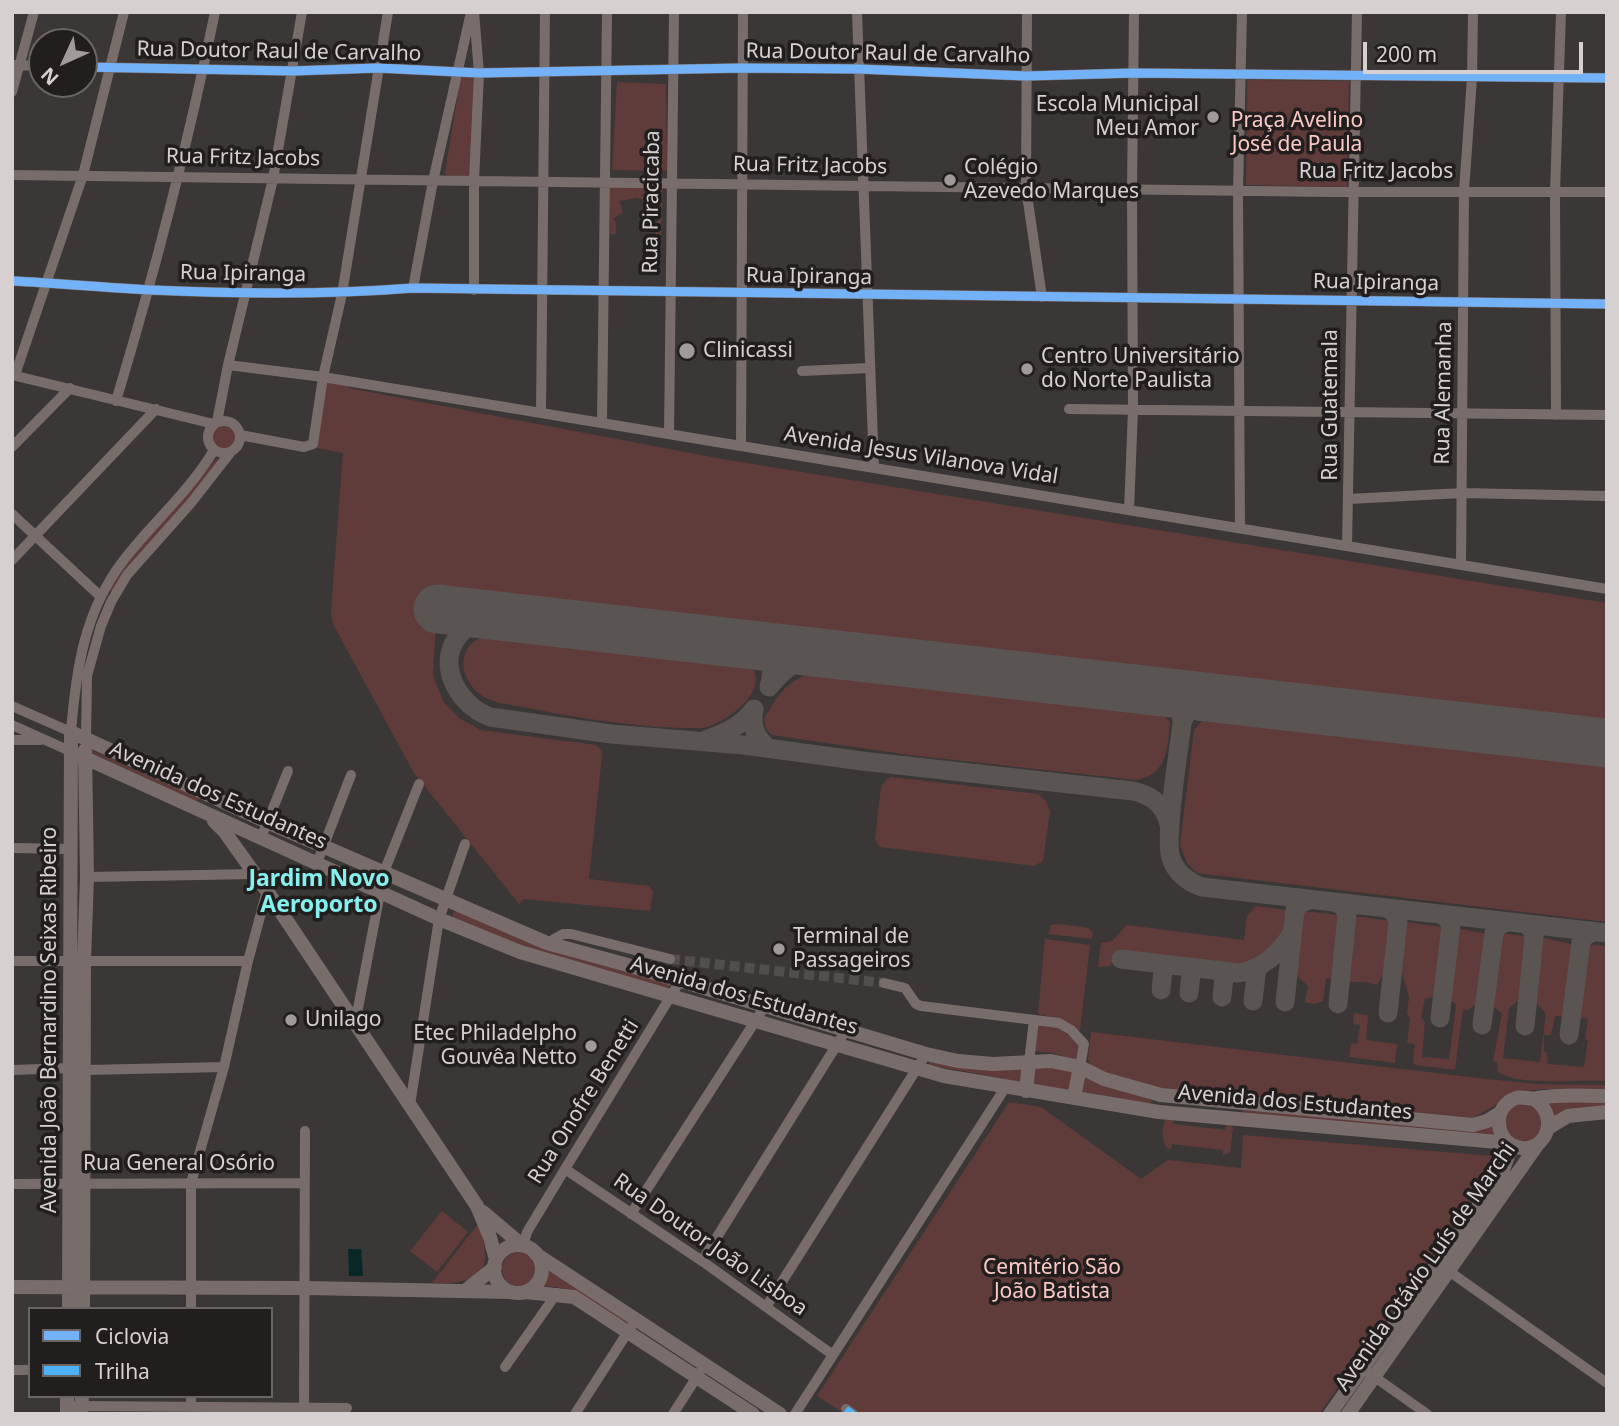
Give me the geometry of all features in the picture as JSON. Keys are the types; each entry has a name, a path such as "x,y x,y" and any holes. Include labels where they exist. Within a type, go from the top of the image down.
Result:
{"main road":[{"name":"Avenida dos Estudantes","path":"71,732 267,822 547,943 926,1054 958,1061 993,1064 1051,1061 1080,1067 1104,1079 1161,1095 1473,1125 1500,1113"},
{"name":"Avenida João Bernardino Seixas Ribeiro","path":"71,732 78,755 87,877 78,961"},
{"name":"Avenida João Bernardino Seixas Ribeiro","path":"70,1307 76,1287 78,1069 78,961 72,849 78,755 86,739"},
{"name":"Avenida dos Estudantes","path":"78,755 439,919 520,952 943,1076 1159,1111 1510,1144"},
{"path":"205,794 203,812 224,831 256,874 477,1206 490,1237 499,1282 511,1292"},
{"path":"243,830 238,842 244,857"},
{"path":"1026,1091 1029,1062"},
{"path":"1074,1097 1080,1067"},
{"path":"1159,1111 1161,1095"},
{"path":"1534,1099 1545,1096 1607,1096"},
{"path":"1548,1128 1546,1111 1534,1099 1514,1099 1503,1107 1500,1113 1499,1129 1510,1144 1525,1148 1538,1144 1548,1128 1568,1116 1607,1112"},
{"path":"1236,1119 1238,1102"},
{"name":"Avenida Otávio Luís de Marchi","path":"1443,1267 1502,1173 1510,1144"},
{"name":"Avenida Otávio Luís de Marchi","path":"1330,1414 1368,1373 1443,1267 1538,1144"},
{"path":"477,1206 522,1245 706,1364 776,1413"},
{"path":"465,1291 495,1264 507,1248 522,1245"},
{"path":"526,1292 539,1282 542,1275 542,1267 536,1254"},
{"path":"12,1287 305,1288 557,1293 574,1297 753,1414"},
{"name":"Avenida João Bernardino Seixas Ribeiro","path":"76,1287 82,1307"},
{"name":"Avenida Otávio Luís de Marchi","path":"1348,1414 1368,1373"}],"street":[{"path":"12,92 16,65 34,12"},
{"path":"86,739 87,676 111,602 127,575 237,447 240,435 229,422 215,423 13,375 83,175 124,12"},
{"path":"116,401 179,176 215,12"},
{"path":"230,453 219,453 208,440 210,429 215,423 273,179 302,12"},
{"path":"240,435 311,446 314,442 323,377 342,294 388,12"},
{"path":"414,288 433,181 473,12"},
{"path":"473,12 479,73 474,181 474,290"},
{"path":"541,413 545,12"},
{"path":"602,423 607,12"},
{"name":"Rua Piracicaba","path":"669,434 674,12"},
{"path":"741,446 743,12"},
{"path":"857,12 874,468"},
{"path":"1027,12 1026,188 1042,297"},
{"path":"1129,510 1133,410 1134,12"},
{"path":"1240,528 1238,191 1242,12"},
{"name":"Rua Guatemala","path":"1347,546 1357,12"},
{"name":"Rua Alemanha","path":"1461,565 1464,191 1472,78 1473,12"},
{"path":"1556,415 1555,192 1561,12"},
{"name":"Rua Doutor Raul de Carvalho","path":"98,67 293,71 378,68 479,73 743,68 859,69 1026,76 1134,73 1607,78"},
{"name":"Rua Fritz Jacobs","path":"12,175 1132,190 1607,192"},
{"name":"Rua Ipiranga","path":"12,281 246,293 342,294 414,288 1607,304"},
{"name":"Avenida Jesus Vilanova Vidal","path":"228,365 323,377 1607,589"},
{"path":"802,371 870,368"},
{"path":"12,447 70,388"},
{"path":"12,560 156,409"},
{"path":"1069,410 1607,415"},
{"path":"71,732 76,672 100,596 122,562 202,471 214,450"},
{"path":"1349,499 1462,493 1607,496"},
{"path":"12,514 100,596"},
{"path":"1564,582 1607,580"},
{"path":"83,644 88,655 92,657"},
{"name":"Avenida dos Estudantes","path":"12,706 71,732"},
{"name":"Avenida dos Estudantes","path":"12,725 78,755"},
{"path":"12,740 45,740"},
{"path":"261,838 288,771"},
{"path":"317,863 351,775"},
{"path":"355,1024 384,872 419,784"},
{"path":"410,1105 439,919 465,844"},
{"path":"12,848 72,849"},
{"path":"87,877 256,874"},
{"path":"191,1307 191,1183 224,1067 267,891"},
{"path":"547,943 563,934 571,934 670,959"},
{"path":"12,961 248,961"},
{"name":"Rua Onofre Benetti","path":"522,1245 565,1169 680,981"},
{"path":"884,983 905,988 916,1004 921,1006 1059,1023 1084,1044 1080,1067"},
{"path":"631,1214 765,1006"},
{"path":"1029,1062 1034,1020"},
{"path":"702,1261 846,1030"},
{"path":"766,1307 926,1054"},
{"path":"12,1070 224,1067"},
{"path":"795,1414 1005,1088"},
{"path":"304,1131 304,1410"},
{"name":"Rua Doutor João Lisboa","path":"565,1169 702,1261 833,1354"},
{"name":"Rua General Osório","path":"12,1184 304,1183"},
{"path":"1443,1267 1607,1383"},
{"path":"505,1367 557,1293"},
{"path":"575,1414 636,1319"},
{"path":"673,1414 706,1364"},
{"path":"1368,1373 1427,1414"},
{"path":"74,1406 191,1405 304,1410 346,1408"}],"green space":[{"path":"461,76 474,78 472,177 446,175 445,172"},
{"name":"Praça Avelino José de Paula","path":"1247,80 1349,81 1347,187 1246,185"},
{"path":"617,82 666,84 667,171 612,170"},
{"path":"610,187 663,188 661,235 656,234 656,223 659,220 649,212 652,201 636,198 619,201 623,212 613,219 616,222 616,234 610,234"},
{"path":"324,377 348,382 348,388 722,459 1607,603 1607,722 956,650 784,627 441,591 437,594 434,618 433,675 443,701 459,718 481,730 596,745 602,756 589,879 649,886 653,891 650,911 524,899 519,904 414,773 333,624 331,611 343,453 311,447"},
{"path":"224,423 234,427 238,437 234,447 224,451 214,447 210,437 214,427"},
{"path":"220,459 111,593 110,589 121,572 147,539 215,460"},
{"path":"494,635 747,662 754,672 756,682 752,693 735,712 703,728 638,725 549,712 491,700 471,685 464,667 467,649 476,640"},
{"path":"821,670 938,687 1157,710 1170,722 1166,750 1155,772 1137,780 909,755 772,735 766,729 764,719 775,700 793,682"},
{"path":"1214,716 1607,759 1607,922 1197,873 1187,863 1180,845 1194,730 1202,721"},
{"path":"89,749 136,770 142,769 199,796 199,800 196,801 88,751"},
{"path":"891,777 1038,794 1046,801 1050,812 1043,861 1034,866 880,847 875,840 881,787"},
{"path":"1256,906 1286,910 1289,914 1286,932 1280,944 1268,955 1254,962 1231,968 1114,955 1111,966 1098,967 1101,943 1112,941 1127,925 1244,940 1247,916"},
{"path":"456,910 671,983 668,988 513,944 453,918"},
{"path":"1301,911 1340,915 1342,918 1336,980 1326,978 1323,1001 1315,1004 1305,1002 1308,986 1292,971 1297,918"},
{"path":"1352,918 1391,921 1395,925 1390,962 1377,985 1345,982 1350,921"},
{"path":"1405,922 1442,927 1446,932 1439,995 1425,999 1421,1017 1425,1022 1422,1057 1449,1059 1456,1005 1447,996 1455,932 1461,929 1488,934 1480,1001 1468,1010 1463,1009 1455,1070 1416,1065 1413,1062 1415,1044 1407,1043 1409,997 1399,963"},
{"path":"1051,925 1089,928 1093,933 1092,939 1048,934"},
{"path":"1500,933 1526,936 1530,942 1523,997 1509,1008 1503,1058 1540,1062 1546,1014 1532,997 1538,943 1545,938 1575,945 1566,1017 1555,1016 1551,1035 1544,1035 1544,1051 1547,1053 1548,1064 1584,1067 1588,1019 1577,1018 1576,1011 1584,951 1589,945 1607,946 1607,1081 1534,1081 1508,1077 1498,1072 1497,1062 1493,1061 1502,1014 1489,1002"},
{"path":"1045,939 1090,945 1080,1031 1063,1020 1038,1014"},
{"path":"1354,1013 1368,1015 1366,1040 1397,1044 1395,1063 1349,1057 1351,1043 1357,1044 1360,1025 1353,1024"},
{"path":"1037,1024 1057,1027 1080,1044 1077,1061 1053,1053 1035,1051"},
{"path":"1091,1032 1486,1079 1538,1084 1607,1085 1607,1090 1543,1089 1516,1093 1473,1118 1179,1093 1136,1084 1092,1067 1088,1059"},
{"path":"928,1061 1021,1067 1021,1082 930,1065"},
{"path":"1050,1065 1076,1071 1071,1092 1030,1087 1032,1067"},
{"path":"1085,1075 1151,1096 1152,1101 1148,1104 1081,1091"},
{"path":"1541,1101 1607,1102 1607,1109 1554,1117"},
{"name":"Cemitério São João Batista","path":"1009,1102 1041,1107 1141,1179 1168,1160 1241,1168 1243,1135 1492,1156 1496,1164 1319,1414 845,1414 817,1396"},
{"path":"1516,1102 1535,1106 1543,1123 1536,1136 1524,1143 1506,1135 1502,1116"},
{"path":"1242,1109 1476,1126 1495,1118 1496,1137 1243,1114"},
{"path":"1167,1118 1173,1118 1173,1124 1225,1130 1226,1124 1231,1124 1233,1128 1230,1153 1223,1155 1223,1150 1172,1144 1171,1149 1167,1148 1162,1133"},
{"path":"442,1211 468,1232 437,1272 410,1251"},
{"path":"478,1224 485,1253 480,1272 462,1281 432,1283"},
{"path":"519,1252 531,1257 536,1269 531,1281 519,1286 507,1281 502,1269 507,1257"},
{"path":"545,1267 629,1321 623,1323 575,1292 540,1286"}],"water":[{"path":"348,1249 361,1249 363,1276 349,1276"}],"taxiway":[{"path":"493,616 463,631 454,642 449,668 452,680 467,702 490,717 611,734 744,745 1133,791 1148,796 1158,804 1166,814 1170,829"},
{"path":"747,643 761,651 769,660 772,671 769,687 798,661 836,653"},
{"path":"1157,692 1176,703 1182,723 1193,705 1214,698"},
{"path":"706,740 739,724 754,709 755,731 768,748"},
{"path":"1182,723 1169,848 1176,868 1187,880 1197,885 1607,933"},
{"path":"1285,1002 1295,910 1301,903 1309,900"},
{"path":"1335,902 1343,906 1347,915 1338,1004"},
{"path":"1388,908 1395,914 1398,922 1388,1013"},
{"path":"1440,914 1447,918 1451,925 1440,1018"},
{"path":"1482,1025 1494,933 1498,926 1507,922"},
{"path":"1525,1026 1534,937 1533,931 1526,924"},
{"path":"1569,1035 1581,942 1593,932"},
{"path":"1121,959 1239,973 1255,968 1269,959 1291,934"},
{"path":"1161,990 1163,970 1168,965"},
{"path":"1253,1001 1257,967"},
{"path":"1189,993 1191,974 1195,969"},
{"path":"1222,997 1224,977 1228,973"}],"runway":[{"path":"438,609 1607,743"}],"tunnel":[{"path":"670,959 884,983"}],"marked path":[{"path":"846,1409 853,1414"}],"cycle path":[{"path":"98,67 293,71 378,68 479,73 743,68 859,69 1026,76 1134,73 1607,78"},
{"path":"12,281 250,293 413,288 1607,304"}],"place":[{"name":"Escola Municipal Meu Amor","path":"1213,117"},
{"name":"Colégio Azevedo Marques","path":"950,180"},
{"name":"Clinicassi","path":"687,351"},
{"name":"Centro Universitário do Norte Paulista","path":"1027,369"},
{"name":"Terminal de Passageiros","path":"779,949"},
{"name":"Unilago","path":"291,1020"},
{"name":"Etec Philadelpho Gouvêa Netto","path":"591,1046"}],"district":[{"name":"Jardim Novo Aeroporto","path":"319,892"}]}
